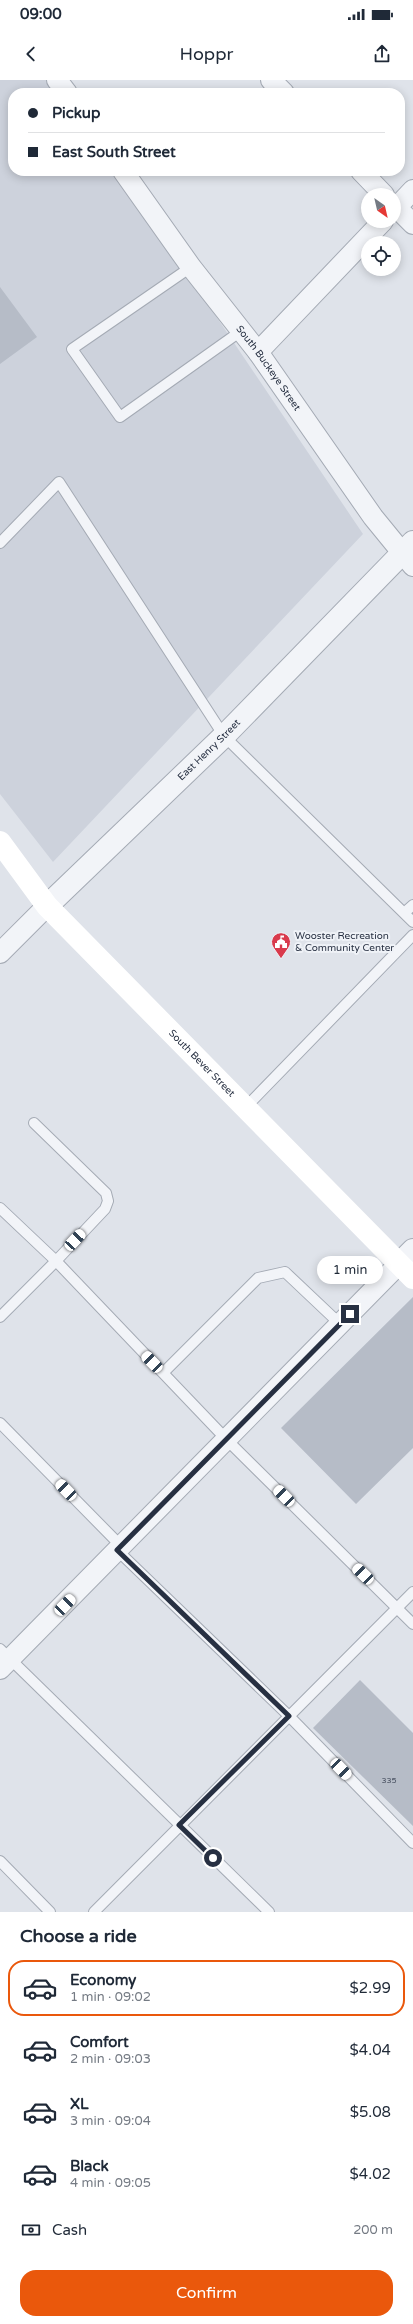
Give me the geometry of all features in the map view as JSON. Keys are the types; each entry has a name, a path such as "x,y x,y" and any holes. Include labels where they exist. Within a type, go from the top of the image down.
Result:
{"main road":[{"name":"South Bever Street","path":"0,842 47,906 245,1108 408,1264"}],"street":[{"path":"271,80 279,88"},
{"name":"South Buckeye Street","path":"126,176 190,267 258,352 373,517 409,554"},
{"path":"365,176 374,188"},
{"path":"401,199 413,190"},
{"path":"401,216 413,224"},
{"path":"258,352 372,228"},
{"name":"East Henry Street","path":"0,953 409,554"},
{"path":"3,1659 119,1548 340,1324 408,1264"}],"lane":[{"path":"190,267 72,349 120,417 241,331"},
{"path":"0,543 59,482 224,736 413,922"},
{"path":"404,913 413,905"},
{"path":"245,1108 413,935"},
{"path":"0,1317 105,1209 108,1201 106,1193 34,1123"},
{"path":"0,1208 56,1261 227,1440 413,1624"},
{"path":"163,1373 258,1278 285,1272 340,1324"},
{"path":"0,1423 119,1548 289,1716 413,1843"},
{"path":"94,1912 179,1825 413,1592"},
{"path":"3,1659 269,1912"},
{"path":"0,1861 50,1912"}],"shaded area":[{"path":"0,80 56,80 62,88 8,88 8,176 121,176 363,534 53,862 0,794"}],"building":[{"path":"0,287 37,337 0,364"},
{"path":"413,1297 413,1448 356,1504 281,1428"},
{"path":"360,1680 413,1733 413,1826 313,1728"}],"place":[{"name":"Wooster Recreation & Community Center","path":"281,959"}],"route":[{"path":"213,1858 179,1825 289,1716 117,1550 350,1314"}]}
